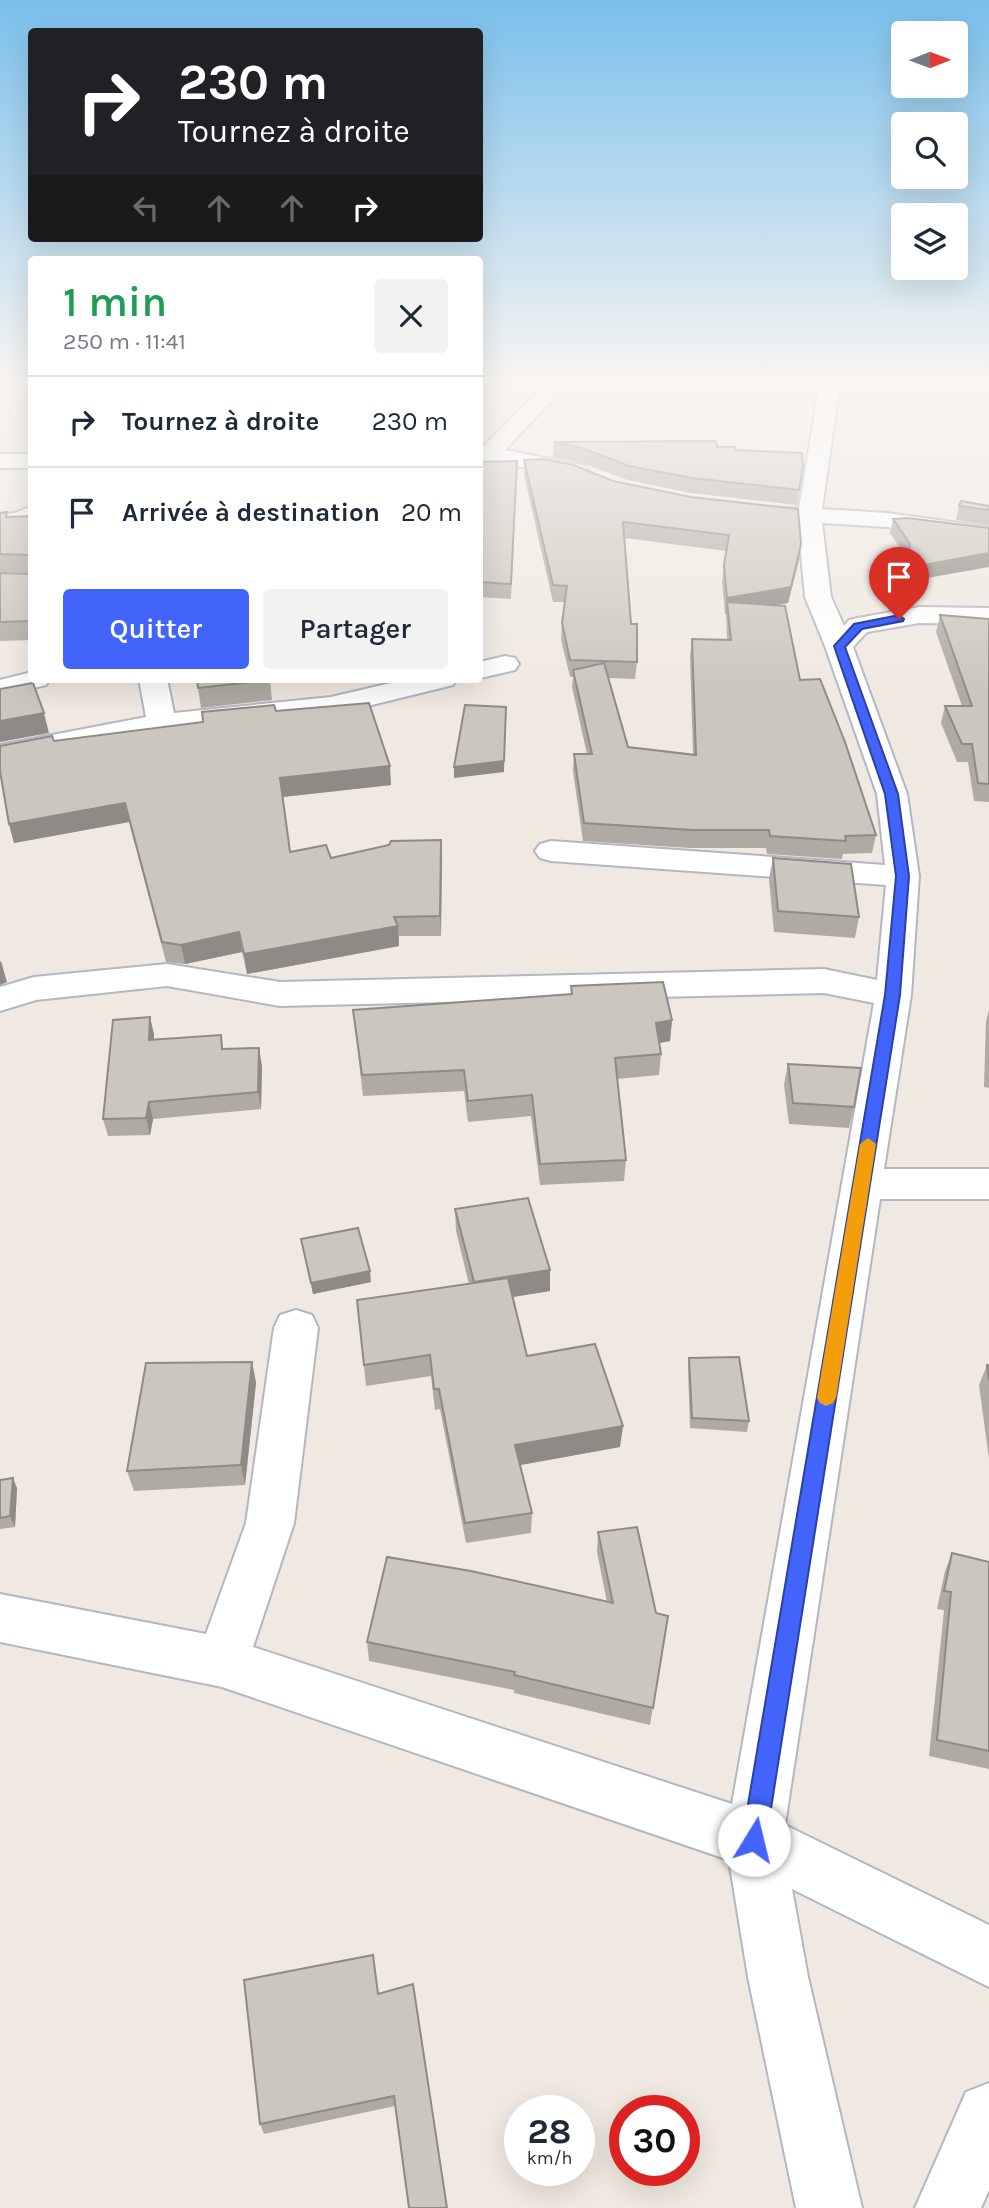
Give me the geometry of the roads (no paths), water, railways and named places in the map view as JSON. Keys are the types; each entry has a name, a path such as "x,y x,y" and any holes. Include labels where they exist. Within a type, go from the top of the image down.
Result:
{"street":[{"path":"798,485 789,514 892,794 903,876 893,995 754,1840 778,1977 829,2208"},
{"path":"789,514 887,520 989,534"},
{"path":"0,522 20,520 28,515"},
{"path":"839,646 858,626 919,615 989,616"},
{"path":"0,688 28,681"},
{"path":"154,683 162,723"},
{"path":"0,754 162,723 331,706 426,683"},
{"path":"551,851 903,876"},
{"path":"0,999 34,989 167,975 280,993 824,981 893,995"},
{"path":"861,1184 989,1184"},
{"path":"222,1662 270,1523 296,1328"},
{"path":"0,1618 222,1662 754,1840 989,1957"},
{"path":"948,2208 989,2115"}]}
